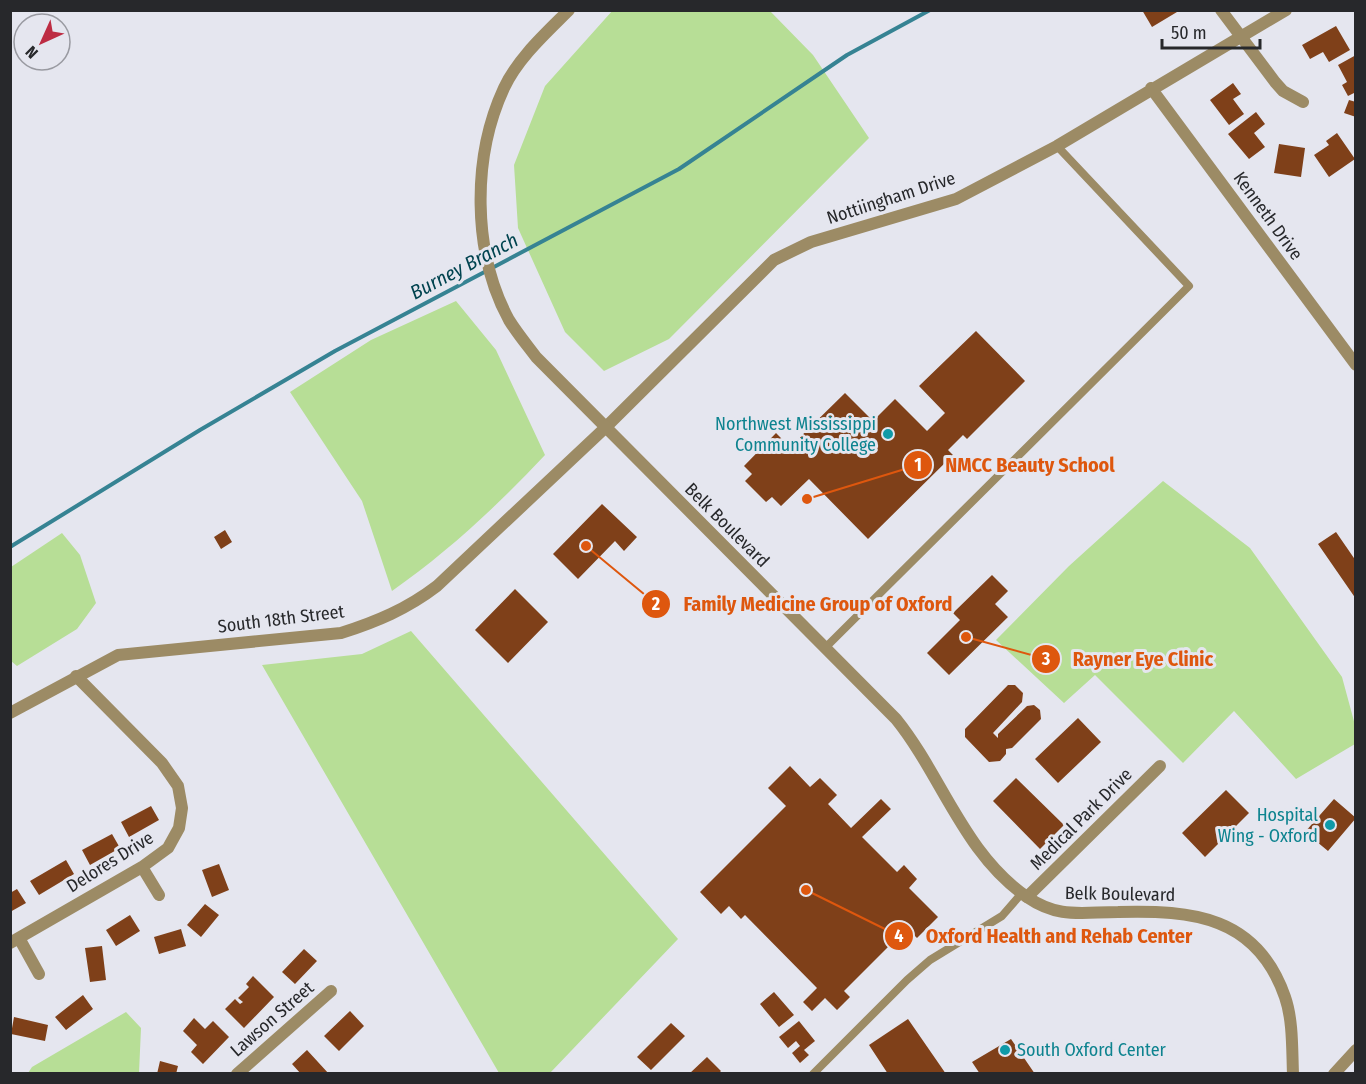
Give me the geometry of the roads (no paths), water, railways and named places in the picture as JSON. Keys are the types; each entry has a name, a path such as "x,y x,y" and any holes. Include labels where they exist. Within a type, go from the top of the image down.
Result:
{"street":[{"name":"Belk Boulevard","path":"569,10 526,56 505,87 482,161 485,240 509,320 536,357 902,726 913,740 971,840 1005,879 1024,895 1049,909 1071,915 1178,912 1215,920 1239,934 1259,952 1286,998 1293,1074"},
{"path":"1221,10 1239,38 1283,91 1304,102"},
{"name":"Nottiingham Drive","path":"605,428 774,260 811,242 956,199 1057,146 1151,88 1286,10"},
{"name":"Kenneth Drive","path":"1151,88 1356,365"},
{"name":"South 18th Street","path":"10,713 118,655 341,633 405,608 436,586 605,428"},
{"name":"Delores Drive","path":"15,940 142,867 168,848 179,828 183,808 178,786 162,763 76,676"},
{"name":"Medical Park Drive","path":"1024,895 1160,766"},
{"path":"142,867 159,896"},
{"path":"15,940 39,974"},
{"name":"Lawson Street","path":"237,1074 332,991"},
{"path":"1334,1074 1356,1050"}],"lane":[{"path":"825,648 1189,286 1057,146"},
{"path":"813,1074 930,960 1002,916 1024,895"}],"waterway":[{"name":"Burney Branch","path":"10,547 200,430 335,351 679,169 847,55 930,10"}],"place":[{"name":"Northwest Mississippi Community College","path":"888,434"},
{"name":"NMCC Beauty School","path":"807,499"},
{"name":"Family Medicine Group of Oxford","path":"586,546"},
{"name":"Rayner Eye Clinic","path":"966,637"},
{"name":"Hospital Wing - Oxford","path":"1330,825"},
{"name":"Oxford Health and Rehab Center","path":"806,890"},
{"name":"South Oxford Center","path":"1005,1050"}]}
